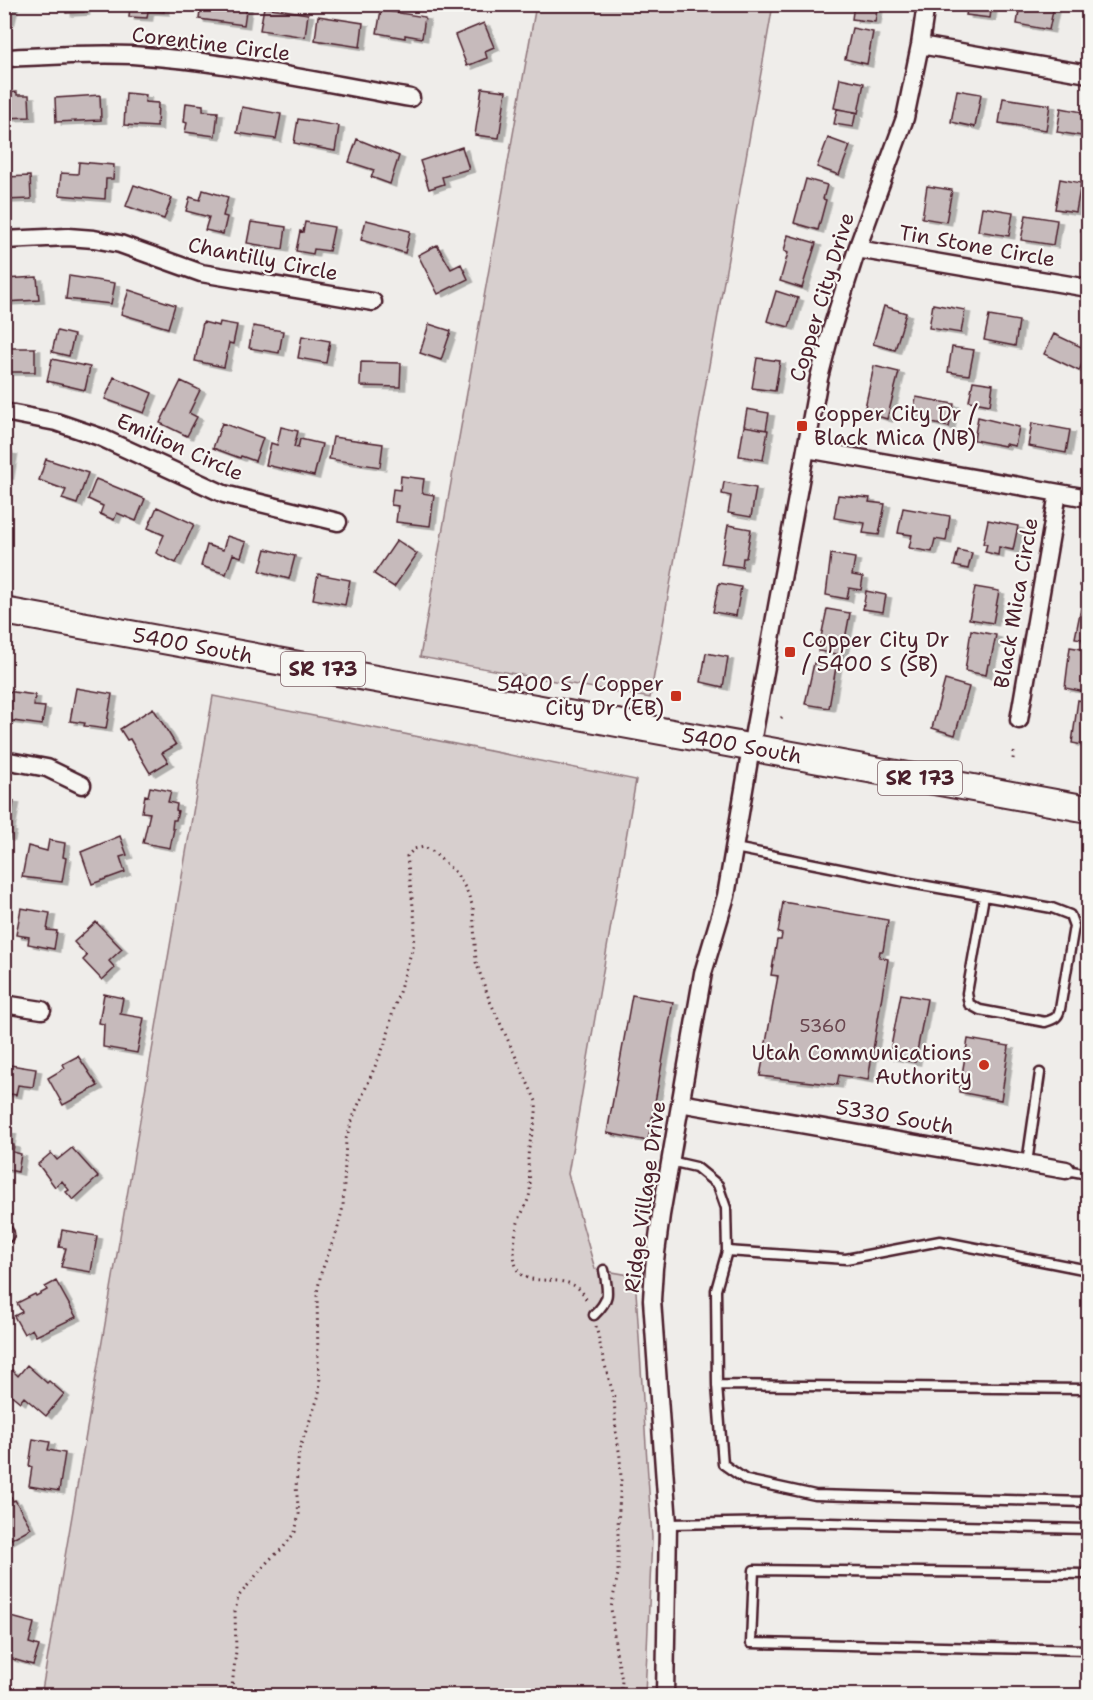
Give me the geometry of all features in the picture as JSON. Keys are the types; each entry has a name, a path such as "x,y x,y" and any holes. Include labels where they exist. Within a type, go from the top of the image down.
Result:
{"main road":[{"name":"5400 South","path":"4,611 1089,809"}],"street":[{"name":"Copper City Drive","path":"751,748 823,361 858,249 902,129 910,98 926,4"},
{"path":"920,45 1089,74"},
{"name":"Corentine Circle","path":"4,58 130,55 172,59 216,64 411,98"},
{"name":"Chantilly Circle","path":"4,240 68,237 94,239 120,244 201,273 373,302"},
{"name":"Tin Stone Circle","path":"858,249 1089,288"},
{"name":"Emilion Circle","path":"4,412 56,422 100,436 224,494 338,522"},
{"path":"807,449 1089,498"},
{"name":"Black Mica Circle","path":"1019,720 1058,493"},
{"name":"Ridge Village Drive","path":"665,1695 668,1524 652,1300 654,1268 703,973 725,903 751,748"},
{"path":"4,760 47,768 82,785"},
{"path":"4,1004 42,1010"},
{"name":"5330 South","path":"680,1103 1066,1170"}],"lane":[{"path":"735,848 910,884 984,896 1052,908 1070,915 1074,926 1060,1009 1058,1016 1054,1019 1045,1022 980,1010 969,1004 967,993 984,896"},
{"path":"1027,1163 1040,1074"},
{"path":"670,1161 696,1167 718,1185 726,1208 727,1251 716,1290 717,1385 723,1464 746,1480 815,1495 1089,1502"},
{"path":"1066,1170 1089,1174"},
{"path":"727,1251 846,1259 940,1241 1089,1270"},
{"path":"594,1315 604,1306 608,1292 604,1270"},
{"path":"717,1385 1089,1389"},
{"path":"668,1524 786,1522 1089,1529"},
{"path":"1089,1574 754,1570 751,1642 1089,1650"}],"path":[{"path":"1013,759 1014,752"},
{"path":"231,1695 236,1651 235,1612 238,1597 269,1560 284,1548 295,1532 299,1515 296,1487 299,1450 316,1404 320,1378 316,1293 343,1207 346,1139 387,1039 413,947 415,923 407,856 414,849 424,847 432,851 456,873 466,889 473,907 476,962 489,999 536,1101 537,1114 528,1158 530,1192 517,1225 515,1243 517,1269 522,1277 534,1280 559,1280 581,1290 594,1315 614,1397 621,1479 618,1574 611,1608 622,1680 621,1695"}],"shaded area":[{"path":"536,5 773,5 650,698 420,657"},
{"path":"213,696 636,780 568,1174 595,1269 635,1276 652,1538 645,1695 41,1696"}],"building":[{"path":"4,4 13,4 9,21 4,19"},
{"path":"65,4 98,5 84,6 84,12 66,13"},
{"path":"130,4 164,4 164,12 148,11 147,18 129,17"},
{"path":"201,4 247,4 244,25 199,19"},
{"path":"854,4 878,4 875,22 852,19"},
{"path":"968,4 992,4 990,18 966,15"},
{"path":"1020,4 1054,6 1049,30 1017,24"},
{"path":"264,7 308,14 305,37 260,30"},
{"path":"381,10 425,17 422,38 405,35 405,38 377,33"},
{"path":"1086,11 1088,11 1088,33 1082,32"},
{"path":"318,16 363,23 360,47 315,40"},
{"path":"484,23 494,47 485,51 487,58 467,66 455,35"},
{"path":"852,28 873,32 867,64 845,59"},
{"path":"840,78 864,83 858,113 834,108"},
{"path":"482,88 506,91 499,138 475,135"},
{"path":"957,90 981,94 975,127 951,122"},
{"path":"17,92 17,95 29,95 30,117 4,118 4,93"},
{"path":"126,93 146,95 145,102 158,103 157,127 124,125"},
{"path":"100,95 101,120 56,122 55,98"},
{"path":"1003,98 1050,105 1046,130 999,123"},
{"path":"186,103 203,105 203,111 218,112 215,136 185,132"},
{"path":"242,107 281,114 276,139 237,133"},
{"path":"1061,108 1088,113 1088,137 1057,132"},
{"path":"837,109 856,112 853,127 834,124"},
{"path":"298,119 339,126 335,151 294,143"},
{"path":"828,138 850,146 839,175 817,167"},
{"path":"357,139 399,156 390,184 371,177 374,170 349,162"},
{"path":"462,147 469,169 442,177 444,184 429,189 420,161"},
{"path":"79,162 114,165 113,179 106,179 105,199 59,195 61,173 78,174"},
{"path":"30,176 31,199 4,200 4,177"},
{"path":"806,179 827,185 823,199 826,200 818,230 794,223"},
{"path":"1060,179 1081,183 1076,212 1055,209"},
{"path":"134,185 172,198 164,219 126,206"},
{"path":"927,186 952,190 946,222 922,218"},
{"path":"203,190 228,197 223,216 227,217 223,234 205,230 209,217 186,211 190,197 200,200"},
{"path":"982,207 1013,212 1009,236 978,231"},
{"path":"1085,208 1088,209 1088,233 1081,231"},
{"path":"1026,215 1057,220 1053,245 1021,240"},
{"path":"366,220 410,231 405,253 361,240"},
{"path":"251,222 286,227 283,249 247,243"},
{"path":"305,222 334,227 329,251 314,249 313,254 296,251 300,231 303,232"},
{"path":"788,235 816,243 802,288 780,281 788,253 784,251"},
{"path":"437,245 451,269 461,264 468,279 438,294 418,255"},
{"path":"69,276 115,283 111,304 66,299"},
{"path":"37,277 39,300 4,302 4,279"},
{"path":"129,290 175,305 168,328 121,314"},
{"path":"776,291 798,298 789,327 767,321"},
{"path":"933,304 965,310 961,333 929,328"},
{"path":"884,306 906,313 895,350 873,344"},
{"path":"989,316 1019,321 1015,346 984,340"},
{"path":"203,322 219,326 220,322 237,325 233,344 229,343 224,367 195,361"},
{"path":"429,324 451,331 441,360 420,353"},
{"path":"253,326 283,331 279,353 249,348"},
{"path":"57,331 74,335 69,356 52,352"},
{"path":"1054,334 1088,350 1079,371 1044,354"},
{"path":"302,336 330,341 326,363 298,358"},
{"path":"952,347 974,350 969,375 948,372"},
{"path":"4,348 35,348 35,372 4,372"},
{"path":"757,358 780,361 775,391 752,388"},
{"path":"52,359 90,367 85,390 47,381"},
{"path":"361,362 401,363 400,387 360,386"},
{"path":"874,366 899,372 887,419 864,412"},
{"path":"114,377 152,393 144,413 105,399"},
{"path":"181,381 200,390 189,413 197,417 187,436 160,423"},
{"path":"973,381 993,384 990,405 969,401"},
{"path":"916,397 954,404 949,427 912,418"},
{"path":"747,409 769,413 766,430 744,426"},
{"path":"978,417 1019,427 1015,446 974,440"},
{"path":"222,423 263,438 255,461 213,448"},
{"path":"1032,423 1070,430 1066,453 1028,446"},
{"path":"744,426 768,430 763,460 739,456"},
{"path":"281,427 298,431 294,447 298,448 300,439 322,444 314,476 266,465 271,443 277,445"},
{"path":"333,437 383,444 380,467 329,459"},
{"path":"4,451 12,452 8,476 4,475"},
{"path":"46,459 88,473 77,504 62,499 66,490 39,480"},
{"path":"401,476 424,479 422,493 434,495 430,526 396,522 398,506 391,505 393,489 400,490"},
{"path":"96,479 145,499 136,521 117,513 114,520 100,514 103,506 88,499"},
{"path":"724,482 756,488 751,517 728,513 731,496 722,494"},
{"path":"838,495 870,498 869,502 885,504 879,535 863,533 865,523 834,518"},
{"path":"157,507 194,524 176,563 156,553 164,535 148,528"},
{"path":"903,508 950,516 946,541 935,539 932,552 909,548 912,535 898,533"},
{"path":"988,520 1018,526 1013,550 999,547 998,555 985,552 987,544 983,544"},
{"path":"728,525 751,529 746,558 743,558 742,567 721,564"},
{"path":"227,536 246,542 241,557 233,554 226,574 201,566 207,545 223,550"},
{"path":"397,540 417,554 394,587 374,574"},
{"path":"1085,544 1088,544 1088,588 1080,586"},
{"path":"266,549 295,556 289,579 260,571"},
{"path":"958,550 972,553 968,569 954,566"},
{"path":"831,554 855,558 852,575 863,577 861,590 849,588 847,599 826,595"},
{"path":"318,574 350,580 345,605 313,599"},
{"path":"719,583 741,587 736,616 713,612"},
{"path":"975,587 999,591 993,623 969,619"},
{"path":"866,591 886,595 883,612 863,609"},
{"path":"1085,599 1088,600 1088,640 1075,638"},
{"path":"827,609 850,613 842,655 818,651"},
{"path":"971,630 996,635 986,675 965,671"},
{"path":"1070,647 1088,650 1088,682 1085,692 1065,688"},
{"path":"706,653 728,657 723,687 701,682"},
{"path":"814,663 836,667 829,708 805,704"},
{"path":"945,680 969,687 955,735 932,728"},
{"path":"76,688 112,694 106,729 84,726 85,723 70,721"},
{"path":"6,691 35,695 34,706 45,707 42,725 6,720"},
{"path":"1078,700 1088,702 1088,746 1072,743"},
{"path":"153,708 176,745 162,753 168,762 150,773 130,739 127,740 120,729"},
{"path":"150,787 171,791 168,802 177,804 176,810 178,811 176,820 173,820 172,829 174,829 170,848 143,843 150,813 142,812 145,795 148,796"},
{"path":"4,800 14,801 9,838 4,837"},
{"path":"120,836 127,855 120,857 125,872 92,884 81,852"},
{"path":"49,840 65,843 63,857 66,858 62,882 22,877 28,846 47,851"},
{"path":"783,902 888,920 883,951 880,951 879,957 888,959 868,1080 839,1075 837,1085 760,1076 778,976 771,975 777,940 781,940 782,934 778,933"},
{"path":"21,908 50,913 47,930 57,931 54,949 28,944 29,937 16,935"},
{"path":"96,922 122,949 109,961 115,968 102,980 83,960 87,956 74,942"},
{"path":"104,994 123,998 120,1014 144,1018 137,1053 103,1047 104,1024 99,1023"},
{"path":"901,994 927,999 915,1062 889,1057"},
{"path":"632,995 673,1002 648,1141 607,1133"},
{"name":"Utah Communications Authority","path":"968,1039 1009,1046 1001,1100 959,1092"},
{"path":"78,1056 98,1086 63,1105 48,1078 65,1068 63,1064"},
{"path":"4,1064 36,1069 33,1087 18,1085 16,1095 4,1093"},
{"path":"4,1131 11,1132 9,1144 14,1145 13,1152 21,1154 18,1172 4,1169"},
{"path":"72,1148 98,1177 73,1200 66,1192 69,1190 62,1181 55,1187 38,1164 51,1153 57,1160"},
{"path":"62,1230 97,1236 91,1272 61,1267 66,1248 59,1247"},
{"path":"56,1281 76,1317 36,1336 32,1329 24,1334 14,1316 22,1312 17,1303 47,1290 45,1287"},
{"path":"27,1365 47,1383 49,1381 64,1394 46,1416 24,1397 20,1402 4,1389 4,1379 12,1370 18,1376"},
{"path":"33,1439 50,1442 48,1450 65,1453 59,1491 29,1486"},
{"path":"11,1497 31,1528 4,1543 4,1501"},
{"path":"4,1615 34,1623 29,1643 39,1646 33,1665 9,1658 9,1655 4,1653"}],"place":[{"name":"Copper City Dr / Black Mica (NB)","path":"802,426"},
{"name":"Copper City Dr / 5400 S (SB)","path":"790,652"},
{"name":"5400 S / Copper City Dr (EB)","path":"676,696"},
{"name":"Utah Communications Authority","path":"984,1065"}]}
